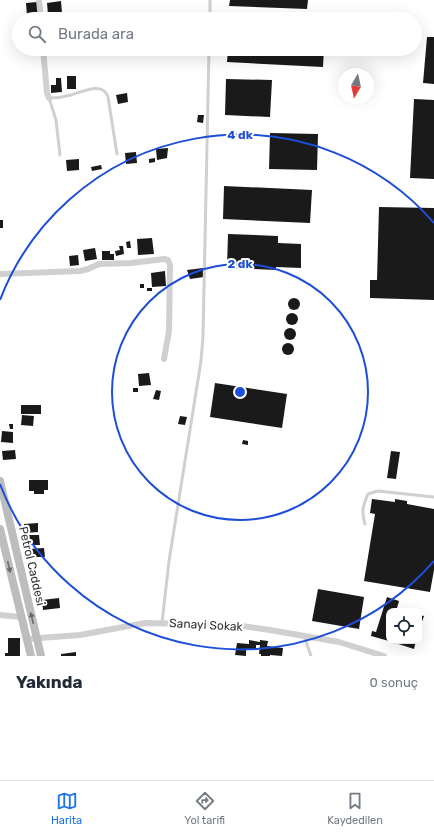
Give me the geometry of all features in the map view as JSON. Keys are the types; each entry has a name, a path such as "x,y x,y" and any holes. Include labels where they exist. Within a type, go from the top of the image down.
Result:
{"main road":[{"name":"Petrol Caddesi","path":"0,481 41,656"},
{"name":"Petrol Caddesi","path":"0,529 31,656"}],"street":[{"path":"39,0 40,12"},
{"path":"44,56 47,92 49,98"},
{"path":"0,274 80,271 99,264 131,263 164,259 168,260 170,265 169,331 164,360"},
{"path":"0,615 21,616"},
{"name":"Sanayi Sokak","path":"26,639 80,635 136,624 162,623 235,625 339,642 384,656"}],"lane":[{"path":"210,0 210,12"},
{"path":"162,623 169,561 203,342 209,56"},
{"path":"60,155 56,120 49,98 67,96 91,89 100,89 105,91 108,97 117,154"},
{"path":"365,524 362,514 368,494 378,491 434,496"},
{"path":"304,636 310,656"}],"building":[{"path":"230,0 308,0 307,9 229,6"},
{"path":"61,1 62,12 48,12 47,3"},
{"path":"37,2 38,12 27,12 26,3"},
{"path":"427,37 434,37 434,84 423,83"},
{"path":"227,56 324,56 323,67 227,62"},
{"path":"67,76 76,76 76,89 67,89"},
{"path":"56,78 61,78 62,92 51,93 51,85 56,85"},
{"path":"226,79 272,80 270,117 225,115"},
{"path":"127,93 128,102 118,104 116,95"},
{"path":"414,99 434,100 434,179 410,178"},
{"path":"198,115 204,115 203,123 197,122"},
{"path":"270,133 318,134 317,170 269,169"},
{"path":"168,148 167,158 157,160 156,149"},
{"path":"136,152 137,163 126,164 125,153"},
{"path":"155,158 155,162 149,163 149,159"},
{"path":"79,159 79,170 67,171 66,160"},
{"path":"101,165 102,169 92,171 91,167"},
{"path":"224,186 312,190 310,223 223,219"},
{"path":"379,207 434,208 434,300 370,298 370,280 377,280"},
{"path":"0,220 3,220 3,228 0,228"},
{"path":"228,234 278,236 278,243 301,244 301,268 276,267 276,270 227,268"},
{"path":"152,238 154,254 138,255 137,239"},
{"path":"130,241 131,248 127,248 126,242"},
{"path":"119,246 123,246 124,254 116,256 115,251 120,250"},
{"path":"95,248 97,259 85,261 83,250"},
{"path":"102,251 110,251 110,254 114,254 114,260 102,260"},
{"path":"78,255 79,265 70,266 69,256"},
{"path":"203,268 204,277 190,279 187,270"},
{"path":"165,271 166,286 152,287 151,273"},
{"path":"140,284 144,284 144,288 140,288"},
{"path":"147,288 152,288 152,291 147,291"},
{"path":"292,298 296,298 300,304 296,310 292,310 288,306 288,302"},
{"path":"294,313 297,314 297,324 290,325 287,324 286,317 287,314"},
{"path":"292,328 295,329 295,339 288,340 285,339 284,332 285,329"},
{"path":"290,343 293,344 293,354 286,355 283,354 282,347 283,344"},
{"path":"149,373 151,385 139,386 138,374"},
{"path":"215,383 287,394 282,428 210,417"},
{"path":"133,388 138,388 138,392 133,392"},
{"path":"156,390 161,391 159,400 153,399"},
{"path":"21,405 41,405 41,414 21,414"},
{"path":"22,415 34,416 33,426 21,425"},
{"path":"180,416 187,417 185,425 178,424"},
{"path":"9,424 13,424 13,429 10,429"},
{"path":"2,431 13,432 13,443 1,442"},
{"path":"243,440 248,441 248,445 242,444"},
{"path":"15,450 16,459 3,460 2,451"},
{"path":"391,451 400,452 396,479 387,478"},
{"path":"29,480 48,480 48,490 44,490 44,494 34,494 34,491 29,491"},
{"path":"372,499 395,502 395,499 407,501 407,504 434,509 434,570 430,592 364,581 375,514 370,513"},
{"path":"38,523 38,532 25,533 24,524"},
{"path":"24,535 39,535 40,545 25,545"},
{"path":"44,548 45,557 29,557 29,549"},
{"path":"318,589 364,597 359,629 312,621"},
{"path":"387,597 399,601 397,608 386,608 386,640 371,636 372,631 376,632"},
{"path":"59,598 60,608 43,610 42,600"},
{"path":"8,638 20,638 20,656 5,656 5,653 8,653"},
{"path":"249,640 260,642 260,640 268,641 267,646 283,648 282,656 261,656 261,654 259,654 260,645 256,645 256,650 246,649 246,656 235,655 237,643 249,644"},
{"path":"398,644 415,644 414,649"},
{"path":"76,652 76,656 61,656 61,654"}]}
